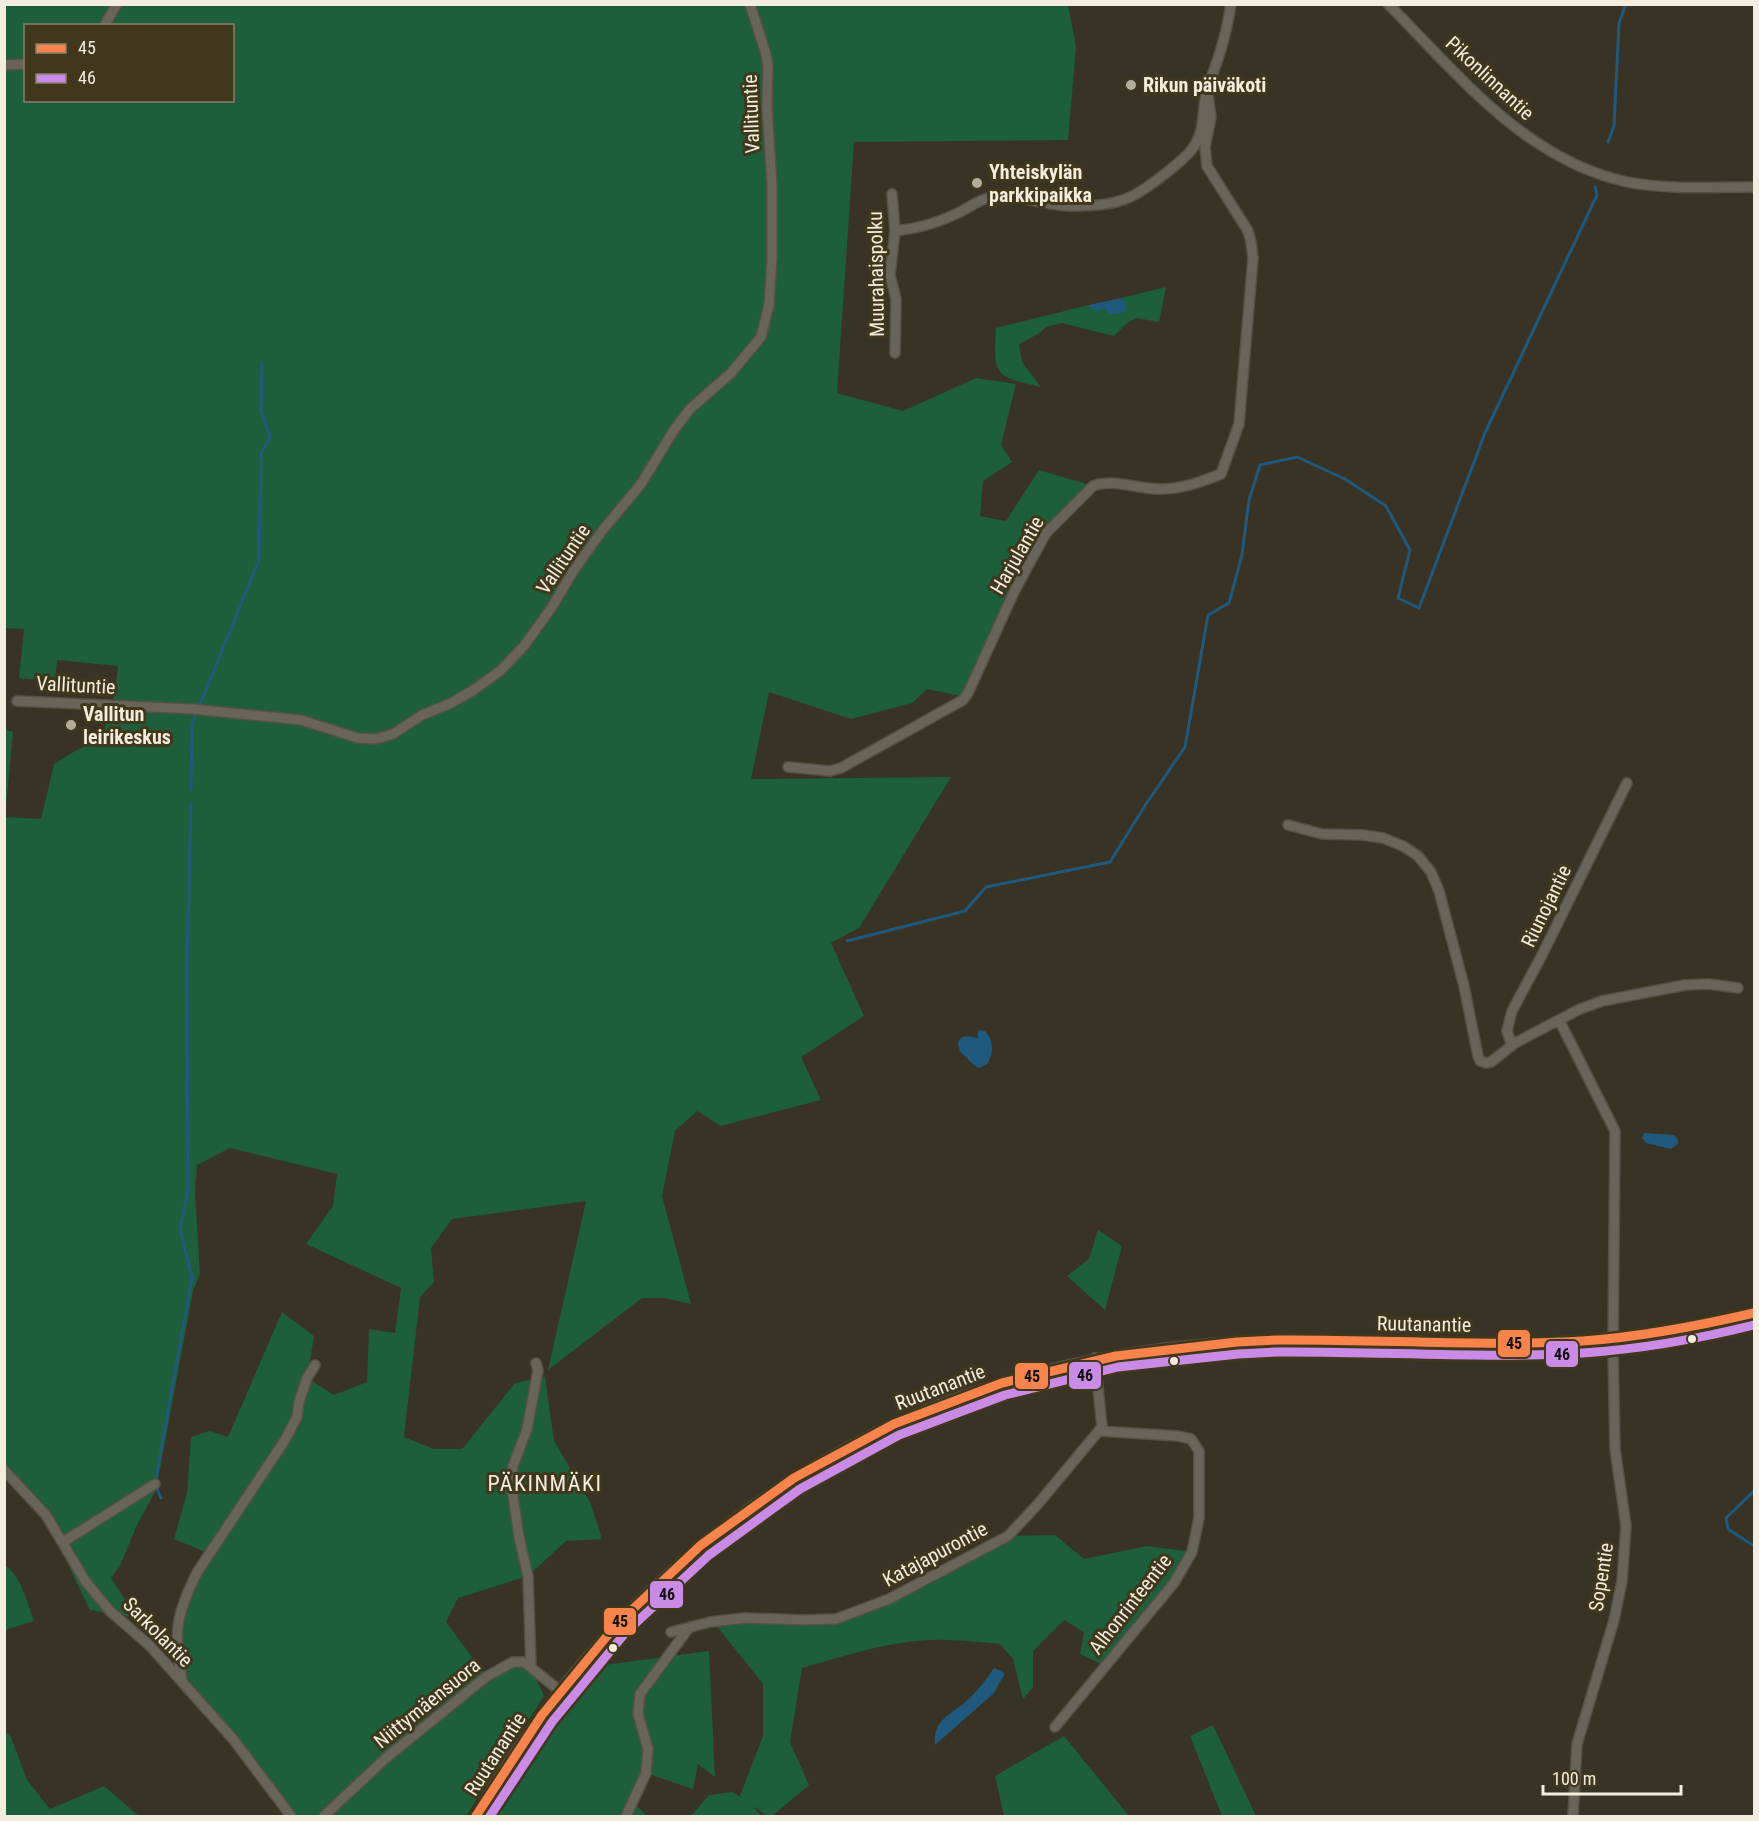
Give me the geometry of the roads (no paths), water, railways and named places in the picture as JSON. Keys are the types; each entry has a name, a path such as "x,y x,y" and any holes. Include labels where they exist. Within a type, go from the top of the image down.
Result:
{"street":[{"path":"105,24 117,4"},
{"name":"Vallituntie","path":"17,701 197,710 301,720 358,738 376,739 393,734 422,715 451,703 500,671 524,646 552,608 574,570 602,531 641,484 674,430 690,409 731,373 761,338 769,305 772,258 772,184 767,106 768,66 750,4"},
{"path":"895,231 946,218 991,196 1011,196 1054,206 1110,203 1128,198 1158,178 1195,146 1201,132 1207,88 1220,58 1231,4"},
{"name":"Pikonlinnantie","path":"1388,4 1493,110 1520,132 1559,158 1592,172 1641,184 1672,187 1755,187"},
{"path":"4,65 24,64"},
{"name":"Harjulantie","path":"788,767 830,771 841,768 963,700 1014,592 1046,533 1093,486 1101,482 1139,488 1165,489 1193,484 1221,474 1239,424 1253,258 1248,231 1208,166 1205,147 1211,117 1207,88"},
{"name":"Muurahaispolku","path":"892,194 895,231 890,275 896,299 895,353"},
{"name":"Riunojantie","path":"1512,1046 1507,1031 1512,1011 1627,783"},
{"path":"1288,825 1322,834 1383,838 1418,856 1431,872 1439,891 1464,986 1480,1061 1491,1062 1512,1046 1591,1005 1685,985 1709,984 1738,988"},
{"name":"Sopentie","path":"1559,1020 1615,1131 1615,1449 1626,1526 1624,1560 1614,1620 1577,1744 1573,1816"},
{"name":"Ruutanantie","path":"476,1816 560,1691 603,1639 680,1563 715,1532 811,1468 889,1426 928,1409 1030,1374 1095,1358 1173,1347 1239,1341 1562,1342 1653,1334 1755,1314"},
{"path":"1095,1358 1102,1427 1099,1431"},
{"path":"536,1363 538,1370 535,1388 526,1429 513,1466 511,1482 519,1537 528,1576 531,1667 560,1691"},
{"path":"182,1682 176,1651 176,1630 190,1586 285,1440 297,1417 307,1378 315,1365"},
{"name":"Katajapurontie","path":"671,1632 710,1622 745,1618 836,1619 889,1599 1008,1536 1099,1431"},
{"name":"Alhonrinteentie","path":"1054,1727 1174,1583 1192,1552 1199,1518 1199,1450 1191,1438 1099,1431"},
{"name":"Sarkolantie","path":"4,1470 46,1515 86,1582 110,1611 150,1646 233,1739 291,1816"},
{"path":"63,1542 154,1484"},
{"path":"626,1816 646,1773 648,1749 638,1714 640,1694 688,1629"},
{"name":"Niittymäensuora","path":"324,1816 386,1758 486,1677 513,1662 524,1662 531,1667"}],"water":[{"path":"1121,298 1126,304 1125,310 1120,314 1110,314 1104,308 1099,311 1090,308 1089,305"},
{"path":"980,1030 985,1031 988,1035 992,1047 987,1064 979,1068 960,1052 958,1043 964,1037 978,1038"},
{"path":"1644,1133 1674,1135 1678,1144 1671,1149 1646,1143 1642,1138"},
{"path":"994,1668 1005,1673 994,1693 935,1745 937,1728 941,1722 970,1698"}],"waterway":[{"path":"1608,142 1614,126 1619,23 1626,4"},
{"path":"847,941 965,911 986,887 1110,862 1185,747 1208,615 1229,603 1242,555 1249,500 1260,465 1297,457 1345,479 1386,506 1410,550 1398,598 1419,608 1485,433 1597,195 1595,187"},
{"path":"191,790 192,724 259,560 261,454 270,436 261,410 262,363"},
{"path":"161,1498 155,1484 192,1277 180,1229 188,1190 187,965 191,804"},
{"path":"1754,1491 1726,1518 1728,1529 1754,1546"}],"place":[{"name":"Rikun päiväkoti","path":"1131,85"},
{"name":"Yhteiskylän parkkipaikka","path":"977,183"},
{"name":"Vallitun leirikeskus","path":"71,725"}],"district":[{"name":"PÄKINMÄKI","path":"545,1483"}]}
